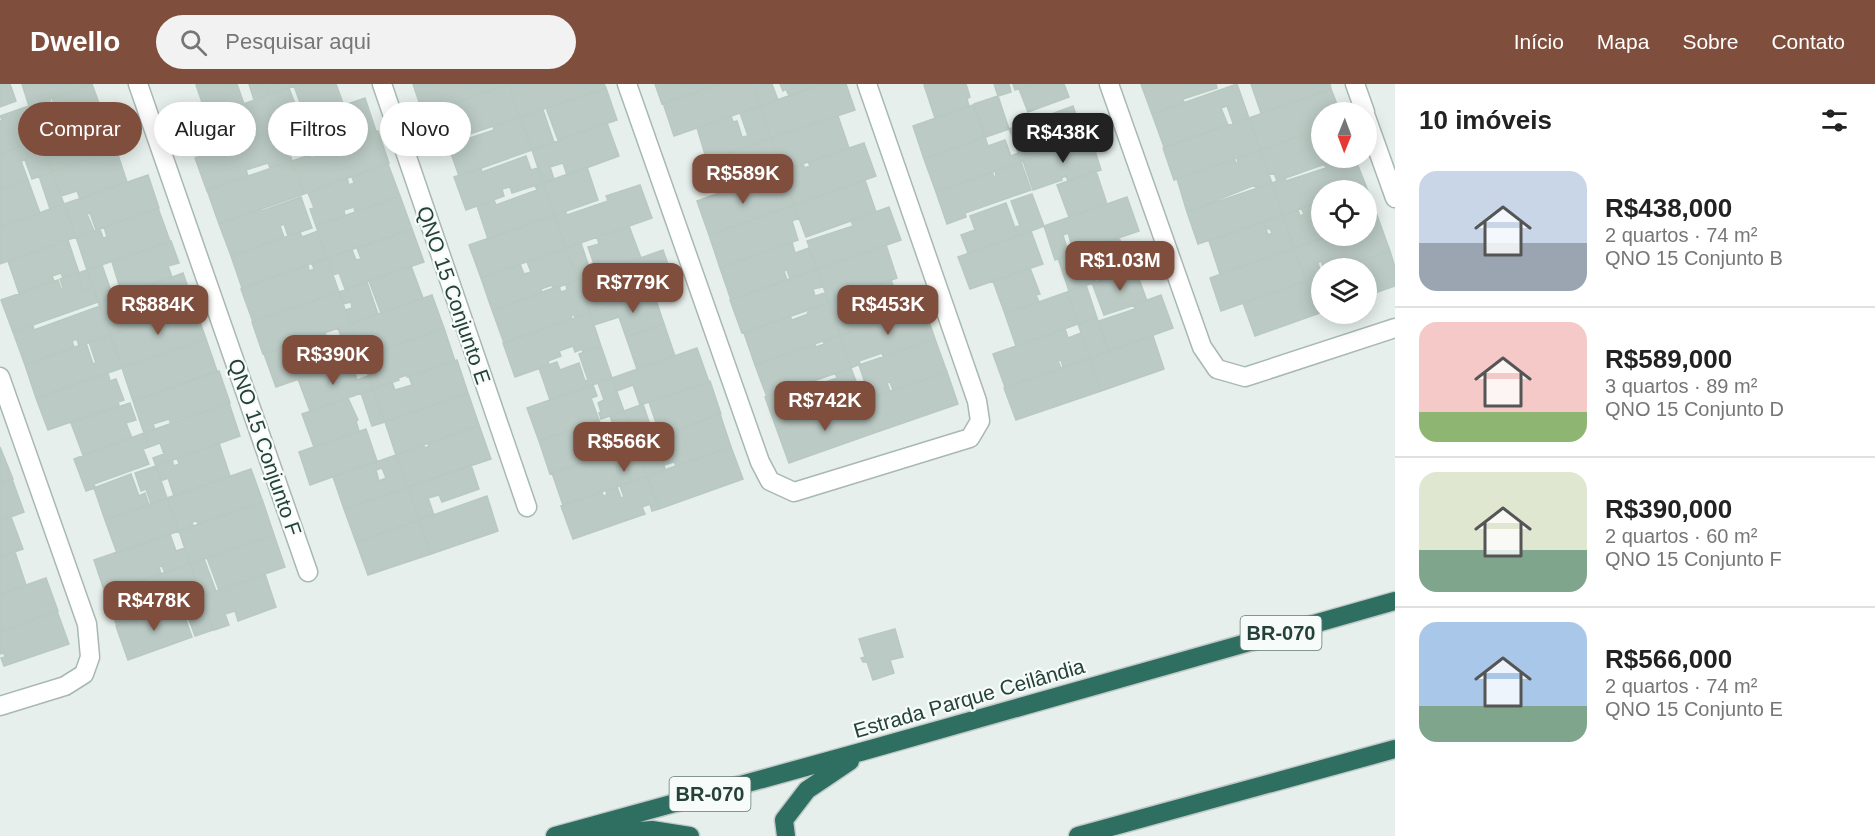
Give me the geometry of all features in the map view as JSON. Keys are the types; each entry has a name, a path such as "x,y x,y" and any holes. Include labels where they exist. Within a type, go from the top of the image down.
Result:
{"highway":[{"name":"Estrada Parque Ceilândia","path":"555,836 864,752 1395,601"},
{"path":"1078,836 1395,749"},
{"path":"786,836 784,820 807,790 864,752"},
{"path":"570,836 652,830 690,836"}],"street":[{"name":"QNO 15 Conjunto F","path":"138,84 308,572"},
{"name":"QNO 15 Conjunto E","path":"382,84 527,507"},
{"path":"627,84 760,462 770,481 794,492 970,438 980,421 977,401 867,84"},
{"path":"1109,84 1202,347 1217,369 1245,377 1395,328"},
{"path":"1355,84 1361,102"},
{"path":"1377,148 1395,198"},
{"path":"0,377 87,624 90,657 84,674 65,686 0,706"}],"building":[{"path":"0,84 10,84 16,101 0,107"},
{"path":"22,84 92,84 40,102 28,102"},
{"path":"92,84 99,102 53,102 52,98"},
{"path":"237,84 243,102 202,102 196,85"},
{"path":"249,84 266,84 269,95 254,100"},
{"path":"266,84 300,84 269,95"},
{"path":"336,84 343,102 300,102 294,86"},
{"path":"413,84 509,84 457,102 419,102"},
{"path":"509,84 520,117 471,134 471,102 457,102"},
{"path":"509,84 604,84 606,88 520,117"},
{"path":"655,84 719,84 662,104"},
{"path":"719,84 752,84 760,106 674,136 663,103"},
{"path":"752,84 772,84 778,100 760,106"},
{"path":"780,84 822,84 789,96"},
{"path":"822,84 846,84 855,110 771,138 760,106"},
{"path":"966,84 970,97 967,99 969,106 935,118 924,85"},
{"path":"994,84 1009,84 1011,92 998,96"},
{"path":"1013,84 1034,84 1015,90"},
{"path":"1034,84 1064,84 1069,97 1028,112 1019,89"},
{"path":"1141,84 1216,84 1217,88 1183,99 1184,103 1152,114"},
{"path":"1237,84 1249,118 1233,123 1227,106 1221,108 1228,125 1164,147 1152,114"},
{"path":"1251,84 1330,84 1331,89 1261,113"},
{"path":"289,88 294,102 272,102 269,95"},
{"path":"606,88 617,120 558,140 546,108"},
{"path":"1331,89 1336,102 1311,102 1311,132 1260,150 1249,118"},
{"path":"269,95 272,102 268,102 268,132 257,136 256,102 249,102"},
{"path":"998,96 1009,129 986,137 974,104"},
{"path":"365,98 366,102 353,102"},
{"path":"973,105 985,137 924,159 913,126"},
{"path":"760,106 771,138 707,161 697,128 731,116 733,122 737,121 742,137 748,136 740,113"},
{"path":"1073,106 1085,140 1021,162 1013,138 1044,127 1041,118"},
{"path":"368,107 376,131 368,134"},
{"path":"18,110 18,147 0,154 0,121 2,120 0,116"},
{"path":"543,110 554,142 532,150 520,117"},
{"path":"838,116 849,148 782,171 771,138"},
{"path":"520,117 532,150 459,176 452,156 471,156 471,138 494,130 493,126"},
{"path":"1041,118 1044,127 1013,138 1009,129"},
{"path":"1249,118 1260,150 1174,180 1163,148"},
{"path":"607,123 619,156 567,175 563,163 550,167 554,179 543,183 532,150"},
{"path":"378,131 380,156 387,156 389,163 304,194 292,161 307,156 311,158 368,156 368,134"},
{"path":"1311,132 1311,168 1314,168 1277,181 1274,173 1269,175 1260,150"},
{"path":"268,133 268,156 290,156 292,161 270,168 268,163 246,170 248,176 207,191 195,158 201,156 256,156 256,137"},
{"path":"985,137 988,146 1005,140 1011,156 1018,153 1021,162 936,192 924,159"},
{"path":"771,138 782,171 733,188 722,155"},
{"path":"1091,138 1101,170 1068,181 1066,176 1061,178 1062,180 1033,190 1023,161"},
{"path":"864,143 876,176 794,205 782,171 803,164 805,168 810,166 808,162"},
{"path":"18,147 18,156 47,156 52,172 32,179 25,160 21,161 28,180 0,190 0,154"},
{"path":"1260,150 1272,183 1256,188 1255,185 1187,212 1177,179 1234,159 1236,163 1237,158"},
{"path":"47,156 96,156 52,172"},
{"path":"97,156 118,156 127,182 80,199 77,191 61,196 52,172"},
{"path":"526,156 531,170 538,168 543,183 512,193 510,187 502,189 504,196 466,210 454,177 481,168 482,172"},
{"path":"292,161 304,194 219,224 207,190"},
{"path":"1021,162 1031,190 965,213 966,217 947,224 936,192 992,172 994,177 996,176 995,171"},
{"path":"388,164 400,196 355,212 354,207 344,210 345,216 316,226 310,209 314,208 308,193 347,178 349,185 354,183 352,177"},
{"path":"587,167 598,200 555,215 543,183"},
{"path":"1326,168 1359,168 1364,180 1311,180 1311,205 1283,215 1272,183 1285,178 1286,181"},
{"path":"782,171 787,187 775,191 770,175"},
{"path":"1096,171 1107,204 1069,217 1057,185"},
{"path":"52,172 64,204 50,209 39,176"},
{"path":"148,175 159,208 96,230 90,213 87,214 94,231 76,237 64,204"},
{"path":"770,175 775,191 787,187 794,205 709,235 697,201"},
{"path":"28,180 40,213 0,227 0,190"},
{"path":"865,180 876,212 806,237 794,205"},
{"path":"543,183 555,215 488,239 477,206 494,200 496,205 537,190 535,186"},
{"path":"1272,183 1283,215 1198,244 1187,212"},
{"path":"640,185 652,218 566,248 555,215 565,211 567,215 608,201 606,196"},
{"path":"1032,194 1044,226 1018,236 1014,227 1020,226 1011,201"},
{"path":"400,196 412,229 327,258 316,226"},
{"path":"301,197 312,228 288,236 284,224 280,226 284,237 231,256 219,224"},
{"path":"1127,197 1139,231 1074,253 1068,233 1063,235 1069,255 1055,260 1044,226"},
{"path":"1006,203 1018,236 968,253 961,235 975,230 970,216"},
{"path":"64,204 76,237 0,264 0,227"},
{"path":"794,205 799,218 792,221 798,240 720,268 709,235"},
{"path":"1311,205 1311,242 1294,248 1283,215 1298,210 1300,216 1304,214 1301,208"},
{"path":"889,207 901,240 817,269 807,241 853,226 851,221"},
{"path":"158,208 170,241 87,270 76,237 100,229 103,238 107,237 104,227"},
{"path":"555,215 566,248 481,278 469,245"},
{"path":"1283,215 1294,248 1220,274 1209,241 1264,222 1268,235 1272,233 1264,221"},
{"path":"1377,218 1390,251 1370,258 1311,258 1311,279 1306,281 1294,248 1311,242 1311,246 1377,246"},
{"path":"629,226 641,258 603,271 600,262 594,264 588,247 599,244 597,237"},
{"path":"412,229 424,262 345,289 339,273 333,275 327,258 352,250 356,260 361,259 357,248"},
{"path":"318,231 327,258 242,288 231,256 300,232 302,237"},
{"path":"1031,231 1043,264 970,289 958,257"},
{"path":"1119,237 1130,270 1099,281 1089,248"},
{"path":"68,240 79,273 63,278 61,273 52,276 54,281 19,293 8,261"},
{"path":"171,241 179,263 168,266 172,277 98,302 87,270 102,265 111,291 120,288 112,262"},
{"path":"792,242 795,253 809,248 817,269 790,279 787,270 784,271 787,280 731,300 720,268"},
{"path":"581,243 592,276 578,280 566,248"},
{"path":"886,245 897,278 856,293 854,288 845,292 846,296 829,303 817,269"},
{"path":"566,248 578,280 553,289 552,285 541,289 542,293 492,310 481,278 520,264 524,274 531,272 527,262"},
{"path":"1089,248 1096,269 1092,270 1096,282 1069,291 1058,258"},
{"path":"1294,248 1306,281 1221,311 1210,278"},
{"path":"663,250 675,284 590,313 578,280"},
{"path":"1390,251 1395,267 1395,286 1377,292 1377,258 1370,258"},
{"path":"327,258 339,292 253,322 241,289 308,265 309,271 314,269 312,264"},
{"path":"411,266 423,298 381,313 369,281"},
{"path":"1030,268 1040,294 1036,295 1039,302 1005,314 993,281"},
{"path":"1135,268 1147,301 1104,315 1092,283"},
{"path":"817,269 823,287 813,289 815,296 825,293 829,303 742,333 730,300"},
{"path":"87,270 93,287 83,291 78,273"},
{"path":"78,273 83,291 93,287 98,302 13,332 1,300 58,280 61,289 63,288 60,279"},
{"path":"183,273 194,305 110,335 98,302 117,296 117,300 150,289 148,286"},
{"path":"1311,279 1311,296 1306,281"},
{"path":"578,280 590,313 575,318 571,315 572,319 504,343 492,310 559,286 561,292 567,290 566,285"},
{"path":"891,280 904,314 840,335 829,303 842,298 844,303 877,291 875,286"},
{"path":"1306,281 1311,296 1311,316 1255,336 1243,303"},
{"path":"367,282 378,314 350,324 345,310 352,308 351,302 343,304 339,292"},
{"path":"1086,285 1097,318 1078,324 1067,292"},
{"path":"653,291 664,324 626,337 619,317 594,325 590,313"},
{"path":"339,292 350,324 263,354 252,322"},
{"path":"1067,292 1078,324 1016,346 1005,314"},
{"path":"432,295 444,328 362,357 350,324"},
{"path":"1161,295 1173,328 1109,351 1099,321 1135,309 1134,305"},
{"path":"829,303 840,335 755,365 744,333 790,316 792,320 808,314 807,310"},
{"path":"194,305 206,339 122,368 110,335"},
{"path":"100,306 110,335 79,346 77,339 72,341 74,347 25,365 13,332 33,325 34,330"},
{"path":"924,307 935,339 883,356 882,353 859,361 860,364 851,368 840,335"},
{"path":"590,313 601,346 583,352 582,349 575,352 573,346 559,351 561,356 548,361 549,365 515,377 503,343"},
{"path":"1097,318 1108,352 1090,358 1078,324"},
{"path":"350,324 362,357 276,387 264,354 325,332 329,343 342,339 338,328"},
{"path":"664,324 675,356 637,369 626,337"},
{"path":"444,328 455,361 398,378 399,380 373,389 362,357"},
{"path":"1065,329 1068,338 1081,333 1090,358 1063,367 1061,360 1058,361 1061,368 1005,387 993,354"},
{"path":"110,335 122,368 36,398 25,365 86,343 93,364 96,363 89,342"},
{"path":"840,335 851,368 767,397 755,365 815,344 816,347 824,344 823,341"},
{"path":"1153,336 1164,369 1101,391 1090,358"},
{"path":"206,339 217,371 133,401 122,368"},
{"path":"935,339 947,372 893,390 890,382 887,383 890,391 870,398 859,365"},
{"path":"601,346 612,378 587,387 585,381 588,380 579,354"},
{"path":"697,348 709,382 640,405 633,385 617,391 612,378"},
{"path":"1090,358 1101,391 1016,420 1004,388"},
{"path":"457,360 468,393 385,422 373,389 392,382 395,390 412,385 409,377"},
{"path":"351,361 357,380 368,376 373,389 310,411 298,379"},
{"path":"557,362 560,370 579,363 587,387 550,400 539,368"},
{"path":"851,368 863,400 777,430 765,397 807,383 809,388 837,378 835,373"},
{"path":"219,371 230,403 187,418 187,416 170,422 169,419 153,424 155,430 144,433 133,401"},
{"path":"947,372 958,404 874,433 863,400"},
{"path":"108,373 110,381 116,379 124,400 118,402 119,405 48,430 36,398"},
{"path":"612,378 624,411 601,419 598,403 604,400 598,383"},
{"path":"710,381 721,414 636,444 624,411 643,404 650,425 656,423 649,402"},
{"path":"593,385 597,396 591,398 599,420 539,441 527,408"},
{"path":"373,389 385,422 372,426 361,393"},
{"path":"468,393 479,425 396,455 385,422"},
{"path":"348,398 358,420 356,421 359,431 314,447 302,414"},
{"path":"130,403 136,420 126,423 132,438 83,455 71,423"},
{"path":"229,403 240,436 156,466 153,458 164,454 160,443 149,447 144,433"},
{"path":"851,405 853,410 865,406 874,433 789,463 777,430"},
{"path":"624,411 636,444 622,449 610,416"},
{"path":"720,414 731,447 676,466 674,462 664,465 665,470 647,476 636,444"},
{"path":"599,420 611,453 550,474 539,441"},
{"path":"479,425 491,459 408,487 396,455 423,445 425,448 429,446 428,443"},
{"path":"366,429 377,461 310,485 299,452"},
{"path":"144,433 149,447 143,449 149,464 94,484 95,488 86,491 74,459"},
{"path":"219,443 230,476 174,496 168,478 161,481 156,466 172,460 174,466 179,464 177,458"},
{"path":"636,444 647,476 632,481 625,460 618,462 619,466 616,467 622,485 563,505 552,473"},
{"path":"0,447 13,479 0,484"},
{"path":"731,447 743,479 659,509 647,476"},
{"path":"396,455 408,487 344,509 333,477","holes":["382,468 386,478 379,481 376,470"]},
{"path":"625,460 632,481 622,485 616,467 619,466 618,462"},
{"path":"471,465 479,489 442,502 439,495 428,498 434,515 419,520 408,487"},
{"path":"156,466 167,498 151,504 146,489 141,491 135,473"},
{"path":"251,469 263,502 198,524 197,521 192,522 193,526 179,531 167,498"},
{"path":"131,474 139,496 145,493 149,505 105,520 94,488"},
{"path":"647,476 659,509 652,511 650,504 642,507 645,514 573,539 561,506 602,492 603,496 607,495 606,491 617,487 621,498 624,497 620,486"},
{"path":"12,479 24,512 0,521 0,484"},
{"path":"408,487 419,520 356,542 344,509"},
{"path":"487,496 498,531 431,554 419,520"},
{"path":"167,498 179,531 117,553 105,520"},
{"path":"263,502 274,535 190,564 179,531"},
{"path":"11,517 23,549 0,557 0,521"},
{"path":"419,520 431,554 368,575 356,542"},
{"path":"170,534 176,551 185,548 190,564 165,573 162,566 159,567 161,574 105,593 94,560"},
{"path":"274,535 285,567 219,590 207,558"},
{"path":"15,552 26,585 0,594 0,557"},
{"path":"204,559 216,591 202,596 190,564"},
{"path":"190,564 202,596 183,603 181,601 176,603 166,572"},
{"path":"166,572 177,605 117,626 105,593"},
{"path":"265,574 276,607 238,621 235,611 225,614 229,625 214,630 202,596"},
{"path":"46,578 58,611 0,632 0,594"},
{"path":"202,596 213,630 195,636 183,603"},
{"path":"180,604 192,637 128,660 116,626"},
{"path":"57,611 69,644 4,666 1,658 5,657 4,653 0,654 0,632"},
{"path":"895,629 903,657 890,660 894,673 873,680 867,662 863,662 861,658 865,657 859,639"}]}
